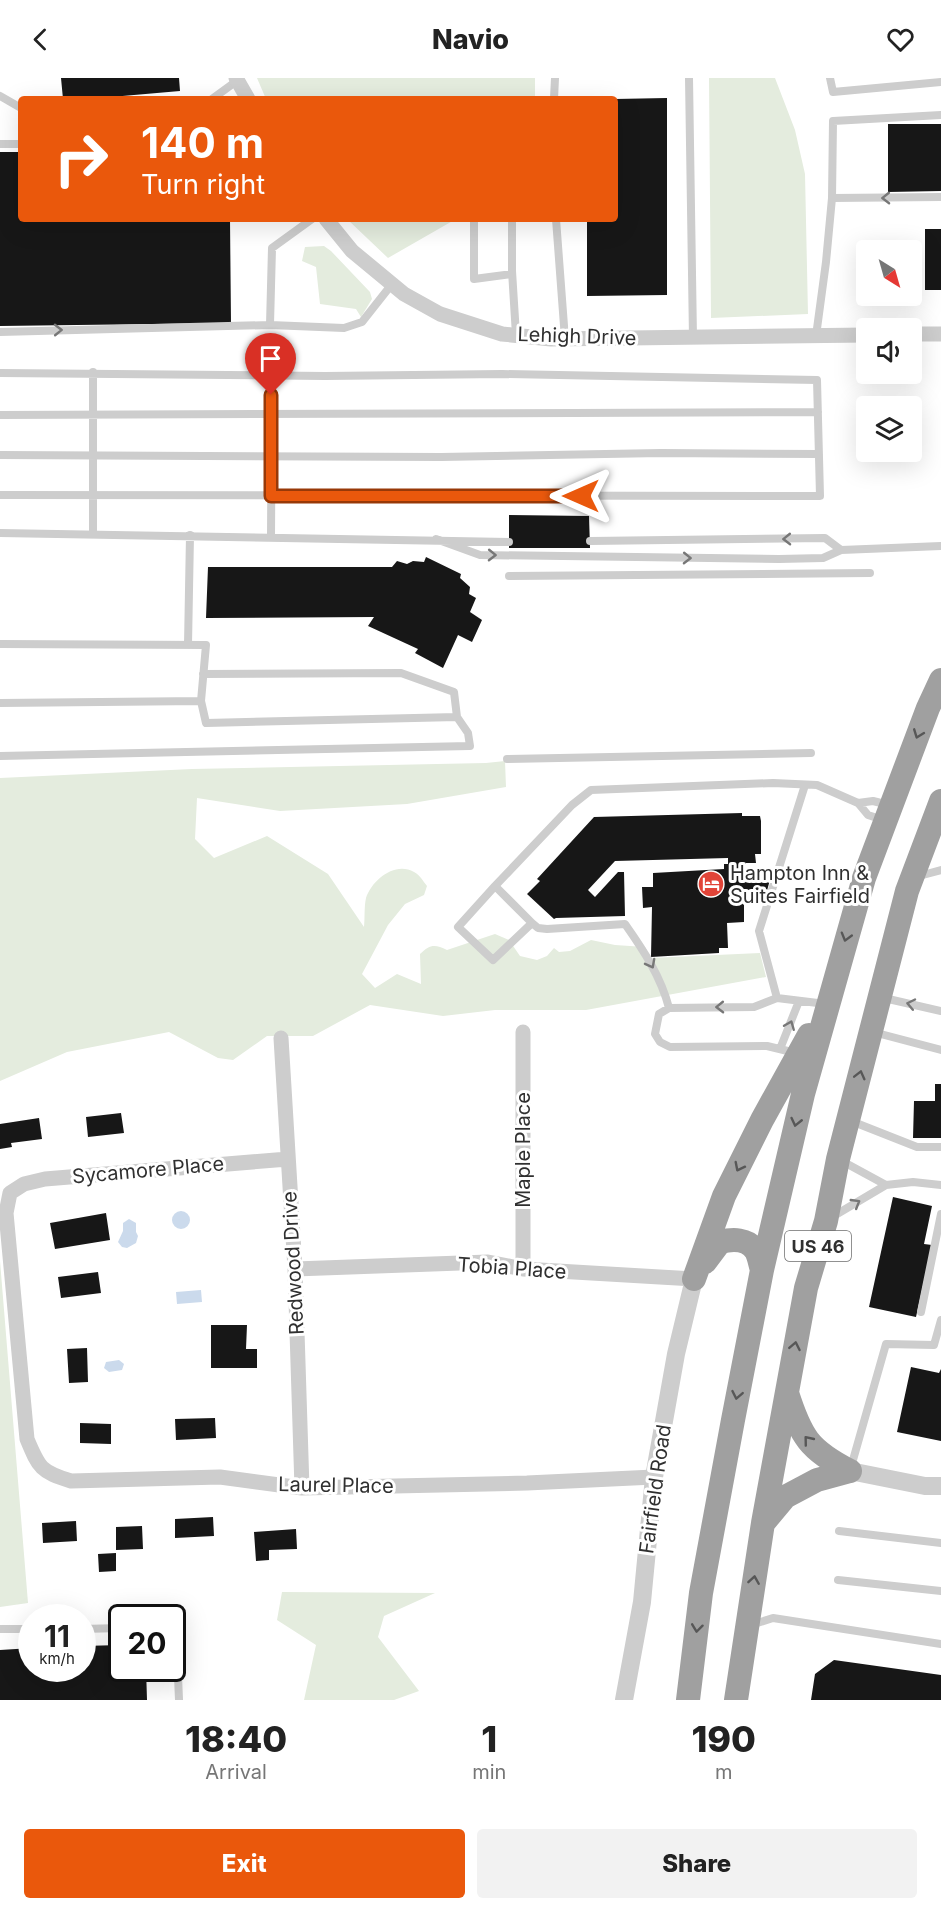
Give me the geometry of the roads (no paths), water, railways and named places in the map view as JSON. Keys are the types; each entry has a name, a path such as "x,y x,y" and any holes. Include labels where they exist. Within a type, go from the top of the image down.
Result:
{"highway":[{"name":"US 46","path":"688,1700 701,1593 762,1270 803,1094 864,878 928,708 941,680"},
{"name":"US 46","path":"736,1700 763,1523 806,1288 826,1221 838,1159 912,878 932,836 941,801"},
{"path":"694,1279 724,1196 789,1052 827,1005"},
{"path":"694,1279 720,1242 733,1238 745,1242 756,1250 762,1270"},
{"path":"787,1391 795,1420 805,1438 827,1459 850,1471"},
{"path":"763,1523 785,1497 817,1480 850,1471"}],"street":[{"path":"237,79 246,96"},
{"name":"Lehigh Drive","path":"328,222 352,251 404,294 440,314 502,334 565,339 856,335"},
{"path":"922,334 941,334"},
{"name":"Maple Place","path":"523,1032 523,1269"},
{"name":"Redwood Drive","path":"281,1038 295,1269 302,1488"},
{"name":"Sycamore Place","path":"10,1193 24,1184 45,1179 288,1159"},
{"name":"Laurel Place","path":"10,1193 6,1213 27,1439 37,1463 49,1474 71,1481 220,1477 302,1488 527,1483 654,1477"},
{"name":"Tobia Place","path":"295,1269 488,1262 523,1269 694,1279"},
{"name":"Fairfield Road","path":"624,1700 642,1602 654,1477 676,1354 694,1279"},
{"path":"850,1471 941,1486"}],"lane":[{"path":"554,96 555,78"},
{"path":"689,78 693,338"},
{"path":"830,78 833,92 941,82"},
{"path":"216,96 237,79"},
{"path":"0,96 18,106"},
{"path":"816,336 826,262 831,198 833,121 941,115"},
{"path":"0,144 18,144"},
{"path":"831,198 941,197"},
{"path":"270,325 272,248 308,222"},
{"path":"474,222 474,279 512,274"},
{"path":"512,222 512,274 516,335"},
{"path":"556,222 565,339"},
{"path":"0,332 270,325 344,328 362,322 392,284"},
{"path":"93,372 93,534"},
{"path":"0,373 502,375 817,380 820,496 0,495"},
{"path":"271,537 272,375"},
{"path":"0,415 818,412"},
{"path":"0,455 819,454"},
{"path":"0,533 509,542"},
{"path":"188,645 190,535"},
{"path":"590,541 825,538 841,550"},
{"path":"436,539 480,555 779,559 823,558 841,550 941,546"},
{"path":"509,576 870,573"},
{"path":"0,644 206,645 201,701 207,723 457,717"},
{"path":"0,756 470,746 468,733 457,717 454,692 401,673 203,674"},
{"path":"0,703 201,701"},
{"path":"507,759 811,753"},
{"path":"532,923 493,960 458,927 572,805 591,790 773,783 817,785 858,803 868,815 888,813"},
{"path":"777,998 759,931 805,785"},
{"path":"858,803 873,801 888,813"},
{"path":"912,878 941,870"},
{"path":"495,886 538,928 625,924 651,962 665,990 669,1008"},
{"path":"799,1001 789,1052 767,1046 670,1047 660,1042 655,1034 659,1014 669,1008 753,1007 777,998 799,1001 827,1005"},
{"path":"880,998 941,1011"},
{"path":"871,1032 941,1050"},
{"path":"849,1120 917,1147 941,1147"},
{"path":"838,1159 886,1185"},
{"path":"826,1221 886,1185 914,1182 941,1185"},
{"path":"921,1312 941,1214"},
{"path":"850,1471 886,1344 934,1345 941,1320"},
{"path":"839,1531 941,1543"},
{"path":"838,1580 941,1591"},
{"path":"747,1626 773,1618 941,1644"},
{"path":"0,1629 18,1629"},
{"path":"178,1682 179,1700"}],"water":[{"path":"181,1211 187,1214 190,1220 187,1226 181,1229 175,1226 172,1220 175,1214"},
{"path":"129,1219 136,1223 138,1236 136,1243 127,1248 122,1247 118,1242 123,1231 123,1223"},
{"path":"201,1290 202,1302 177,1304 176,1292"},
{"path":"119,1360 124,1364 122,1370 109,1372 104,1368 106,1362"}],"place":[{"name":"Hampton Inn & Suites Fairfield","path":"711,884"}]}
